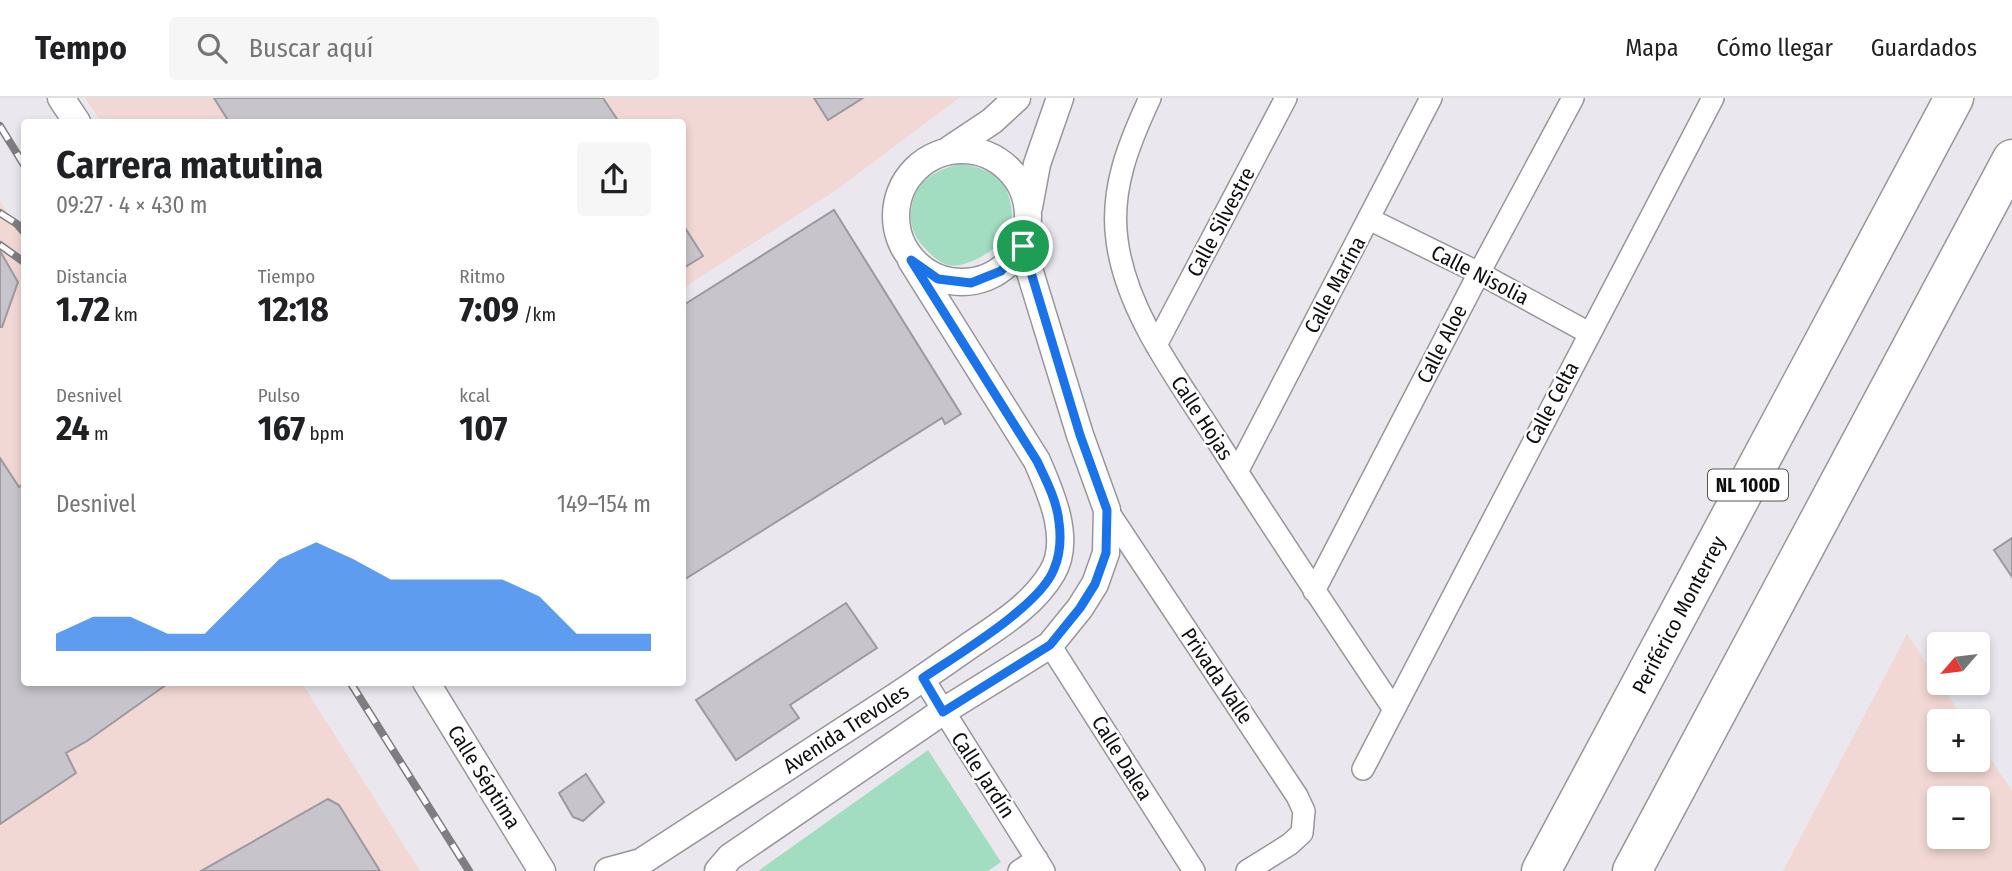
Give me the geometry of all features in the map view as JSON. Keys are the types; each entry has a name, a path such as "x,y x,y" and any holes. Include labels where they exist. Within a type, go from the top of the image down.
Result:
{"highway":[{"name":"Periférico Monterrey","path":"1541,871 1954,98"},
{"path":"1632,871 2012,159"}],"street":[{"path":"61,98 75,119"},
{"path":"1017,98 992,121 950,149 928,157 910,172 899,193 895,216 899,239 911,260 938,279 971,283 1001,271 1023,246 1037,164 1060,98"},
{"name":"Calle Hojas","path":"1150,98 1120,173 1115,217 1122,270 1156,345 1314,591 1393,708"},
{"name":"Calle Silvestre","path":"1156,345 1286,98"},
{"name":"Calle Marina","path":"1237,472 1431,98"},
{"name":"Calle Aloe","path":"1314,591 1573,98"},
{"name":"Calle Celta","path":"1363,769 1713,98"},
{"path":"950,149 977,150 1002,161 1020,181 1029,207"},
{"name":"Calle Nisolia","path":"1369,219 1479,273 1589,333"},
{"name":"Avenida Trevoles","path":"729,866 943,712 1050,645 1080,608 1095,584 1106,553 1107,510 1080,435 1023,246"},
{"name":"Avenida Trevoles","path":"608,871 644,867 1010,618 1033,598 1054,571 1060,544 1059,519 1037,461 911,260"},
{"name":"Privada Valle","path":"1107,510 1297,796 1304,811 1302,833 1290,844 1247,871"},
{"name":"Calle Dalea","path":"1050,645 1194,871"},
{"name":"Calle Jardín","path":"923,678 1033,867"},
{"name":"Calle Séptima","path":"428,686 542,871"}],"shaded area":[{"path":"85,98 959,98 835,191 686,286 686,119 99,119"},
{"path":"0,201 21,235 21,686 304,686 420,871 0,871"},
{"path":"1907,634 1927,664 1927,695 1948,695 1957,709 1927,709 1927,772 1990,772 1990,758 2012,791 2012,871 1783,871"}],"green space":[{"path":"960,164 986,170 1003,183 1012,217 1010,230 1000,243 974,260 956,266 941,262 917,239 911,212 916,193 926,179 941,170"},
{"path":"928,750 1001,862 988,871 758,871"}],"building":[{"path":"214,98 603,98 617,119 227,119"},
{"path":"814,98 863,98 828,120"},
{"path":"834,210 961,414 945,424 942,418 686,578 686,303"},
{"path":"686,229 703,256 686,267"},
{"path":"0,251 18,282 2,327 0,327"},
{"path":"0,458 19,487 21,485 21,686 164,686 66,753 76,773 0,824"},
{"path":"2012,538 2012,577 1994,550"},
{"path":"846,603 877,648 790,705 799,718 736,760 696,700"},
{"path":"586,774 604,802 583,821 573,817 559,793"},
{"path":"328,799 339,805 380,871 201,871"}],"railway":[{"path":"0,126 21,160"},
{"path":"0,213 21,229"},
{"path":"0,245 21,260"},
{"path":"353,686 469,871"}],"route":[{"path":"1023,246 1080,435 1107,510 1106,553 1095,584 1080,608 1050,645 943,712 923,678 1010,618 1033,598 1054,571 1060,544 1059,519 1037,461 911,260 938,279 971,283 1001,271 1023,246"}]}
